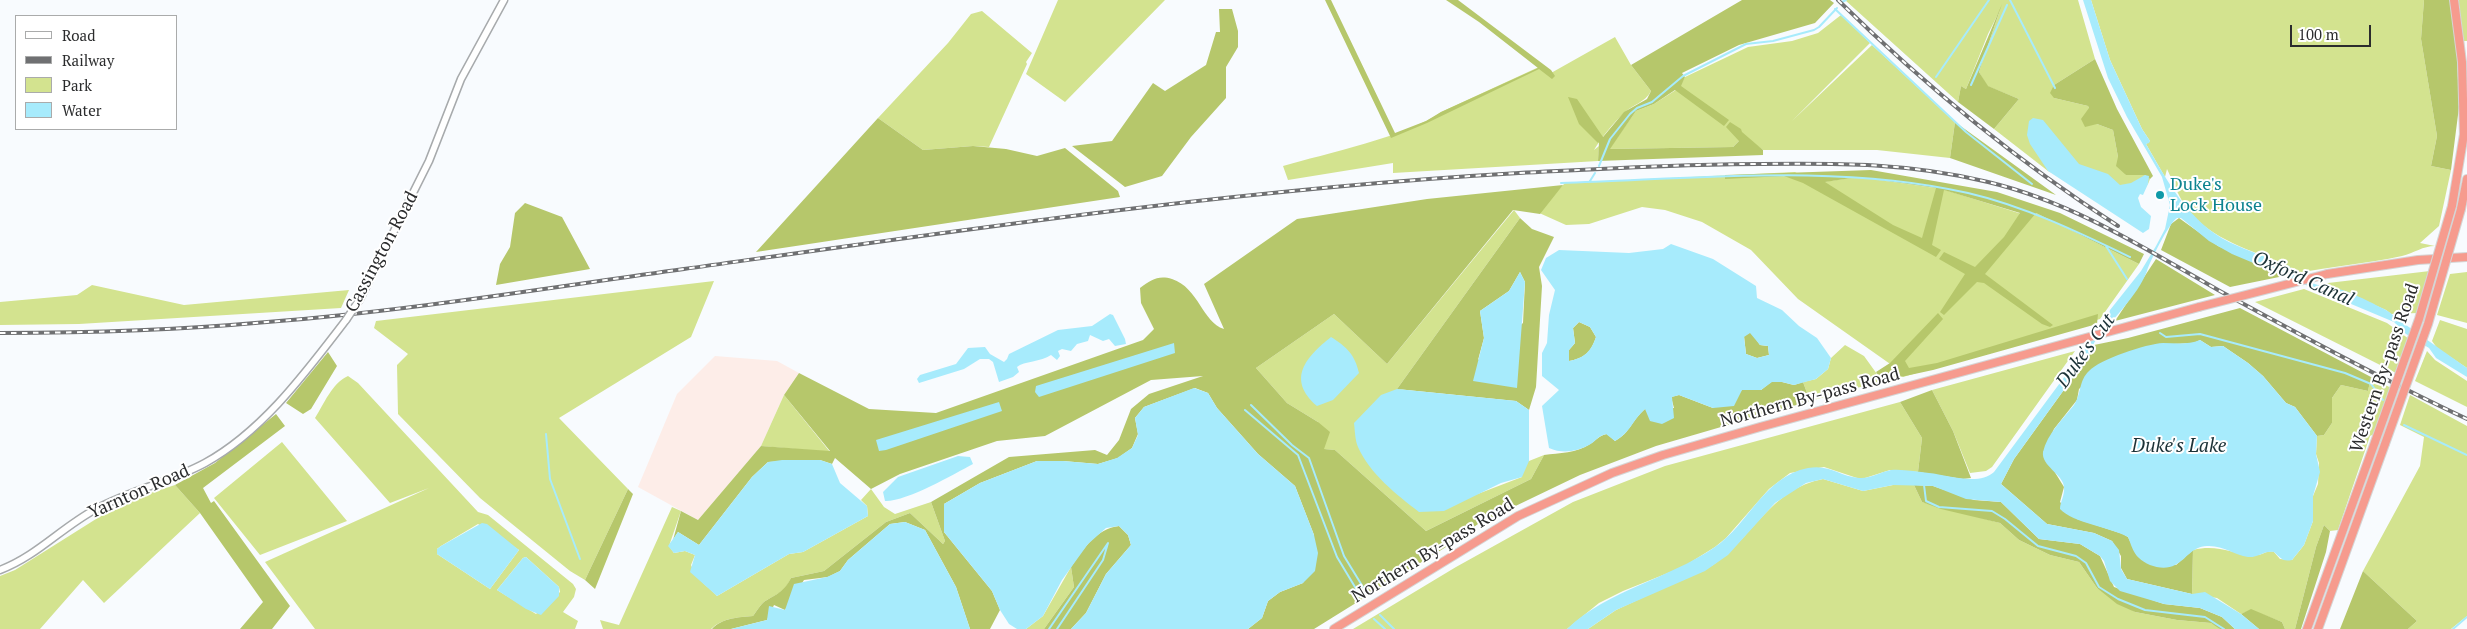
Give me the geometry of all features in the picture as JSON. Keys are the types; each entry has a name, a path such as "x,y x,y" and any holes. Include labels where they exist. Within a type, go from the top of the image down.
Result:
{"highway":[{"path":"2454,0 2462,62 2464,137"},
{"name":"Western By-pass Road","path":"2307,629 2419,319 2452,206 2467,111"},
{"name":"Western By-pass Road","path":"2318,629 2428,324 2462,209 2467,179"},
{"name":"Northern By-pass Road","path":"1334,629 1518,516 1612,473 1663,455 2327,274 2418,260 2467,257"}],"street":[{"name":"Cassington Road","path":"204,464 235,443 272,409 306,372 360,299 429,161 462,80 504,0"},
{"name":"Yarnton Road","path":"0,570 32,555 94,510 204,464"}],"shaded area":[{"path":"715,356 777,361 799,373 784,395 761,446 698,520 638,487 677,394"}],"green space":[{"path":"1058,0 1165,0 1065,102 1026,74"},
{"path":"1325,0 1331,0 1395,133 1426,121 1441,112 1538,68 1479,22 1446,0 1458,0 1551,70 1555,76 1552,79 1539,69 1427,123 1391,138"},
{"path":"1742,0 1830,0 1834,3 1815,23 1739,45 1682,73 1685,77 1681,86 1729,120 1724,126 1675,90 1654,104 1636,111 1610,149 1733,147 1739,141 1726,127 1730,122 1741,129 1763,150 1763,155 1598,161 1599,142 1579,124 1568,97 1577,99 1603,137 1624,112 1647,99 1651,91 1631,65"},
{"path":"1845,0 2078,0 2095,59 2054,85 2054,98 2088,106 2097,124 2113,130 2118,157 2126,175 2145,175 2150,179 2148,184 2118,203 2048,171 1994,129 2019,99 1987,86 1979,72 2000,10 1988,34 1966,89 1961,86 1958,102"},
{"path":"2091,0 2424,0 2421,39 2437,136 2431,166 2451,170 2439,226 2420,243 2435,246 2389,259 2294,274 2289,266 2233,243 2207,228 2186,207 2167,169 2165,177 2146,144 2150,141 2142,129 2110,60"},
{"path":"2424,0 2450,0 2457,53 2459,107 2451,170 2431,166 2437,136 2421,39"},
{"path":"2457,0 2467,0 2467,41 2463,41"},
{"path":"2002,4 1979,72 1988,86 2019,99 1994,129 1958,102 1961,86 1966,89"},
{"path":"1219,9 1232,9 1238,31 1238,47 1226,67 1226,98 1191,137 1162,176 1125,187 1072,146 1112,141 1153,83 1165,91 1206,65 1216,32 1220,32"},
{"path":"982,11 1032,53 1026,62 1027,64 989,147 973,146 923,150 878,118 948,43 971,14"},
{"path":"1841,15 1870,43 1792,121 1872,45 1955,122 1950,158 1877,150 1763,150 1742,135 1743,137 1733,147 1609,149 1636,111 1654,104 1679,88 1685,77 1748,47 1792,41 1818,33"},
{"path":"1615,37 1631,65 1651,91 1646,98 1627,110 1604,135 1594,150 1599,146 1598,161 1393,173 1393,163 1288,180 1283,166 1365,144 1409,129 1441,112 1541,66 1551,73"},
{"path":"2095,59 2117,109 2153,176 2150,179 2145,175 2126,175 2116,166 2118,157 2113,130 2097,124 2085,127 2081,119 2089,108 2088,106 2054,98 2050,93 2054,85"},
{"path":"878,118 923,150 973,146 1006,149 1037,156 1065,148 1118,191 1120,197 756,252"},
{"path":"1955,122 2056,195 1950,158"},
{"path":"1871,170 1997,192 2060,213 2144,254 2139,264 2036,213 1985,274 2053,325 2050,327 2042,324 1984,283 1977,282 1944,315 1940,312 1965,274 1939,259 1944,252 1975,267 2004,237 2020,213 1944,190 1932,245 1941,250 1936,257 1803,183 1784,176 1725,179 1725,175","holes":["1858,177 1936,188 1922,238 1893,225 1825,182"]},
{"path":"1795,172 1815,183 1858,177 1942,189 2025,215 2036,213 2139,264 2100,319 1903,377 1893,366 1798,299 1751,250 1702,222 1665,210 1642,207 1589,224 1566,225 1537,212 1565,183"},
{"path":"1563,185 1540,214 1513,210 1387,364 1334,314 1256,368 1287,403 1318,422 1330,432 1324,449 1335,450 1426,531 1531,479 1544,455 1568,452 1585,447 1607,434 1615,441 1628,430 1645,409 1674,408 1671,397 1679,395 1713,408 1742,390 1761,390 1771,382 1794,385 1803,382 1810,401 1656,446 1580,475 1478,524 1446,547 1314,629 1248,629 1262,618 1268,601 1280,592 1303,583 1314,535 1295,486 1258,454 1217,408 1208,393 1195,388 1144,407 1135,418 1138,434 1132,448 1118,458 1098,464 1037,461 980,483 944,504 944,532 992,591 1000,610 990,629 970,629 956,587 925,530 905,522 890,524 848,560 840,571 828,577 804,580 785,610 774,605 767,620 731,629 712,629 726,620 753,616 765,601 783,589 791,578 824,571 886,522 910,513 943,544 945,541 931,502 1009,457 1095,450 1107,455 1119,440 1131,409 1149,394 1203,376 1151,380 1045,436 997,441 900,474 871,489 835,458 832,464 820,460 768,462 752,477 699,545 678,532 673,540 681,511 698,520 761,446 830,451 784,395 799,373 869,409 936,413 1143,340 1154,329 1141,303 1140,288 1155,279 1167,278 1181,283 1195,297 1210,320 1224,329 1204,284 1297,219 1427,199"},
{"path":"525,203 562,217 590,269 496,285 500,264 510,247 515,213"},
{"path":"1514,210 1520,218 1397,389 1529,410 1529,461 1544,455 1531,479 1426,531 1335,450 1323,449 1318,422 1287,403 1256,368 1334,314 1387,364","holes":["1402,419 1522,477 1475,495"]},
{"path":"1520,218 1532,229 1554,237 1539,267 1542,286 1536,387 1529,410 1516,401 1397,389","holes":["1520,272 1525,282 1523,323 1478,360 1484,338 1480,311 1509,291"]},
{"path":"2179,218 2218,246 2284,276 2230,287 2161,250 2171,224"},
{"path":"2156,259 2215,295 2115,321"},
{"path":"2430,271 2418,313 2391,314 2349,294 2320,286 2328,283"},
{"path":"2467,272 2467,323 2437,315 2450,274"},
{"path":"714,281 691,337 559,418 628,489 585,580 570,571 480,498 398,414 397,365 408,354 374,328 376,321"},
{"path":"92,285 184,305 349,290 341,308 79,324 0,325 0,302 77,295"},
{"path":"2304,289 2387,323 2409,339 2396,373 2255,302"},
{"path":"2240,308 2371,377 2368,391 2341,385 2332,398 2332,423 2324,435 2317,436 2295,407 2286,403 2263,376 2223,346 2211,347 2200,340 2194,343 2153,345 2115,357 2079,389 2077,400 2054,429 2043,453 2064,487 2060,502 2077,519 2123,534 2128,537 2131,543 2176,565 2193,550 2192,594 2127,579 2121,568 2121,556 2112,541 2094,533 2047,524 2001,484 2014,459 2092,351 2094,345 2128,338"},
{"path":"1938,313 1943,319 1905,361 1909,368 1937,363 2098,314 2097,324 1933,370 1882,381 1876,372 1890,363"},
{"path":"2440,320 2467,329 2467,368 2437,348 2432,341"},
{"path":"1579,322 1590,327 1596,337 1587,354 1569,361 1569,350 1575,343 1573,328"},
{"path":"1751,332 1760,345 1768,346 1769,355 1757,358 1746,354 1744,336"},
{"path":"1845,345 1864,356 1882,381 1810,401 1803,382 1816,379 1828,369 1831,358"},
{"path":"2075,351 1992,467 1986,471 1970,473 1953,431 1932,390"},
{"path":"2427,351 2435,360 2467,381 2467,407 2415,381"},
{"path":"328,352 337,366 311,409 303,414 286,403"},
{"path":"348,376 358,383 478,512 488,515 573,584 576,589 574,597 563,612 578,621 575,629 315,629 265,562 429,488 390,503 315,418 329,394 342,379","holes":["478,524 519,550 490,589 437,554 437,549 441,546","526,557 559,587 560,592 536,614 497,590 523,558"]},
{"path":"2371,377 2391,388 2374,434 2370,436 2338,530 2330,531 2324,525 2316,547 2295,629 2285,629 2282,622 2251,610 2241,614 2217,598 2192,594 2193,550 2210,548 2257,555 2274,552 2280,559 2292,560 2304,545 2313,521 2313,496 2318,484 2319,463 2316,454 2317,436 2324,435 2332,423 2332,398 2341,385 2368,391"},
{"path":"1932,390 1953,431 1971,478 1963,479 1918,472 1922,438 1900,402"},
{"path":"784,395 830,452 761,446"},
{"path":"2410,395 2467,426 2467,616 2451,629 2408,629 2417,621 2363,571 2420,466 2424,437 2400,425"},
{"path":"1900,402 1922,438 1918,472 1890,470 1865,478 1857,478 1824,467 1790,473 1769,489 1726,538 1715,547 1683,567 1623,591 1599,603 1567,629 1353,629 1456,567 1573,502 1665,466"},
{"path":"276,414 285,426 203,488 211,503 214,501 290,606 272,629 240,629 263,602 200,513 175,485 215,463"},
{"path":"282,442 347,521 260,555 214,498"},
{"path":"1823,479 1863,491 1893,485 1914,485 1922,502 2000,523 2019,540 2050,555 2079,562 2097,588 2135,612 2177,620 2211,623 2220,629 1588,629 1616,610 1713,565 1727,554 1763,515 1790,492 1805,484"},
{"path":"175,485 200,513 104,603 83,580 40,629 0,629 0,576 15,570 123,502"},
{"path":"1914,485 1933,486 1974,500 2001,502 2039,539 2080,544 2100,556 2114,587 2164,604 2200,608 2222,617 2235,629 2220,629 2211,623 2177,620 2135,612 2117,604 2097,588 2079,562 2050,555 2019,540 2000,523 1941,509 1922,502"},
{"path":"628,489 633,494 595,589 585,580"},
{"path":"871,489 884,507 895,514 931,502 945,541 943,544 910,513 886,522 824,571 791,578 784,589 765,601 753,616 725,620 711,629 603,629 600,620 619,625 672,507 681,511 669,546 674,553 685,551 695,555 691,565 693,570 699,579 717,596 789,554 803,552 868,516 867,506 861,500"},
{"path":"2324,525 2330,531 2326,552 2301,629 2295,629 2316,547"},
{"path":"1119,526 1128,535 1131,545 1106,574 1086,613 1071,629 1044,629 1074,587 1071,567 1081,553 1097,535"},
{"path":"1071,567 1074,587 1044,629 1026,629 1043,616"},
{"path":"2363,571 2417,621 2408,629 2340,629"},
{"path":"2251,609 2282,622 2285,629 2259,629 2241,614"}],"water":[{"path":"2083,0 2091,0 2110,60 2142,129 2150,141 2146,144 2180,199 2202,223 2215,234 2229,242 2289,266 2309,282 2345,291 2387,311 2467,368 2467,377 2436,358 2429,348 2406,334 2394,322 2232,254 2209,241 2181,218 2177,218 2169,227 2160,243 2137,290 2094,343 2092,351 2014,459 2001,484 2047,524 2094,533 2112,541 2119,550 2121,569 2127,579 2192,594 2205,592 2241,614 2259,629 2235,629 2222,617 2200,608 2164,604 2120,591 2110,581 2104,561 2100,556 2080,544 2039,539 2001,502 1966,499 1933,486 1893,485 1863,491 1823,479 1806,483 1775,503 1728,555 1705,571 1616,610 1588,629 1567,629 1583,615 1601,604 1678,568 1715,547 1738,526 1768,491 1792,473 1816,467 1859,478 1891,470 1901,470 1972,479 1988,476 1994,472 2108,318 2110,310 2141,271 2165,229 2170,205 2162,177 2127,117 2108,78"},
{"path":"2033,118 2043,120 2079,164 2108,174 2120,185 2131,183 2145,175 2149,176 2143,195 2140,194 2138,198 2141,207 2151,216 2149,229 2143,233 2048,171 2030,144 2027,135 2029,121"},
{"path":"1671,244 1713,259 1756,286 1757,298 1782,310 1799,326 1817,338 1831,358 1828,369 1816,379 1794,385 1772,382 1761,390 1742,390 1734,406 1713,408 1679,395 1672,397 1674,418 1662,424 1650,421 1645,409 1628,430 1615,441 1606,434 1589,445 1574,451 1564,452 1549,448 1542,406 1559,390 1542,376 1542,353 1547,343 1549,315 1555,290 1541,270 1546,258 1559,250 1629,253 1663,249","holes":["1579,322 1590,327 1596,337 1587,353 1569,361 1569,350 1575,343 1573,328","1750,333 1760,345 1768,346 1769,355 1757,358 1746,354 1744,337"]},
{"path":"1520,272 1525,282 1517,388 1473,381 1484,338 1480,311 1509,291"},
{"path":"1110,314 1113,315 1126,344 1115,346 1109,339 1103,341 1090,335 1088,341 1077,344 1071,351 1062,349 1058,351 1060,356 1057,360 1051,355 1020,365 1017,367 1019,372 1013,377 999,382 993,362 989,359 980,359 964,369 919,383 917,379 920,375 956,364 968,348 985,347 990,354 1004,362 1009,354 1058,330 1092,326"},
{"path":"1331,337 1350,352 1359,373 1333,400 1317,406 1308,396 1301,378 1307,361"},
{"name":"Duke's Lake","path":"2200,340 2211,347 2223,346 2248,363 2263,376 2286,403 2295,407 2317,436 2316,454 2320,472 2313,496 2313,521 2304,545 2292,560 2284,560 2274,552 2248,557 2218,547 2207,546 2193,551 2171,567 2156,567 2142,561 2137,556 2128,537 2074,518 2060,509 2064,490 2063,482 2045,462 2043,452 2048,439 2074,405 2082,383 2089,371 2113,357 2135,349 2155,344 2186,343"},
{"path":"1174,343 1175,353 1039,397 1035,392 1036,386"},
{"path":"1194,388 1208,393 1217,408 1258,454 1295,486 1314,535 1318,553 1315,571 1303,583 1280,592 1268,601 1262,618 1248,629 1071,629 1086,613 1106,574 1131,545 1128,535 1119,526 1106,528 1088,544 1062,580 1043,616 1026,629 1017,629 1009,624 1000,610 992,591 944,532 944,504 980,483 1037,461 1098,464 1117,458 1132,448 1138,435 1135,418 1144,407"},
{"path":"1397,389 1516,401 1529,410 1529,461 1522,477 1501,483 1444,511 1419,512 1393,491 1369,466 1358,447 1356,438 1354,423 1381,395"},
{"path":"999,402 1002,411 879,451 876,440"},
{"path":"958,456 970,457 973,464 917,492 905,497 885,501 883,492 898,477"},
{"path":"820,460 832,464 840,483 867,506 868,516 803,552 789,554 717,596 690,572 695,555 685,551 674,553 668,546 678,532 699,545 752,477 768,462"},
{"path":"905,522 925,530 956,587 970,629 731,629 767,620 769,606 785,610 794,584 827,577 840,571 848,560 890,524"},
{"path":"482,523 487,524 519,550 490,589 437,554 437,549 441,546"},
{"path":"526,557 559,587 559,596 541,615 526,609 497,590 523,558"}],"waterway":[{"path":"1842,2 1846,0"},
{"path":"1936,77 1989,0"},
{"path":"2010,0 2055,88"},
{"path":"1971,85 2007,5"},
{"path":"1599,166 1610,139 1630,114 1637,108 1652,102 1683,76 1746,44 1773,41 1814,30 1837,8"},
{"path":"1835,9 1966,132 2032,184"},
{"path":"1590,181 1595,173"},
{"path":"1561,183 1766,175 1868,178 1918,184 1968,193 2010,205 2071,229 2130,257"},
{"path":"2106,246 2127,279"},
{"path":"2160,333 2166,337 2200,334 2345,373 2371,384 2383,400"},
{"path":"1251,405 1292,445 1309,458 1344,556 1366,592"},
{"path":"1245,410 1298,455 1337,557 1361,597"},
{"path":"2404,425 2467,455"},
{"path":"546,434 550,479 580,559"},
{"path":"1924,485 1926,501 1939,507 1992,511 2005,519 2038,546 2076,556 2086,563 2099,587 2118,599 2145,610 2205,617 2224,629"},
{"path":"1049,629 1108,543 1103,560 1057,629"},
{"path":"1380,615 1394,629"},
{"path":"2453,629 2467,617"},
{"path":"1374,619 1385,629"}],"railway":[{"path":"1838,0 1903,62 1972,120 2044,175 2118,226"},
{"path":"0,333 167,329 234,325 372,312 1101,212 1310,189 1414,180 1609,168 1731,164 1847,164 1903,168 1959,176 1988,182 2049,201 2107,228 2310,340 2467,419"}],"place":[{"name":"Duke's Lock House","path":"2160,195"}],"water label":[{"name":"Oxford Canal","path":"2303,279"},
{"name":"Duke's Cut","path":"2086,351"}]}
